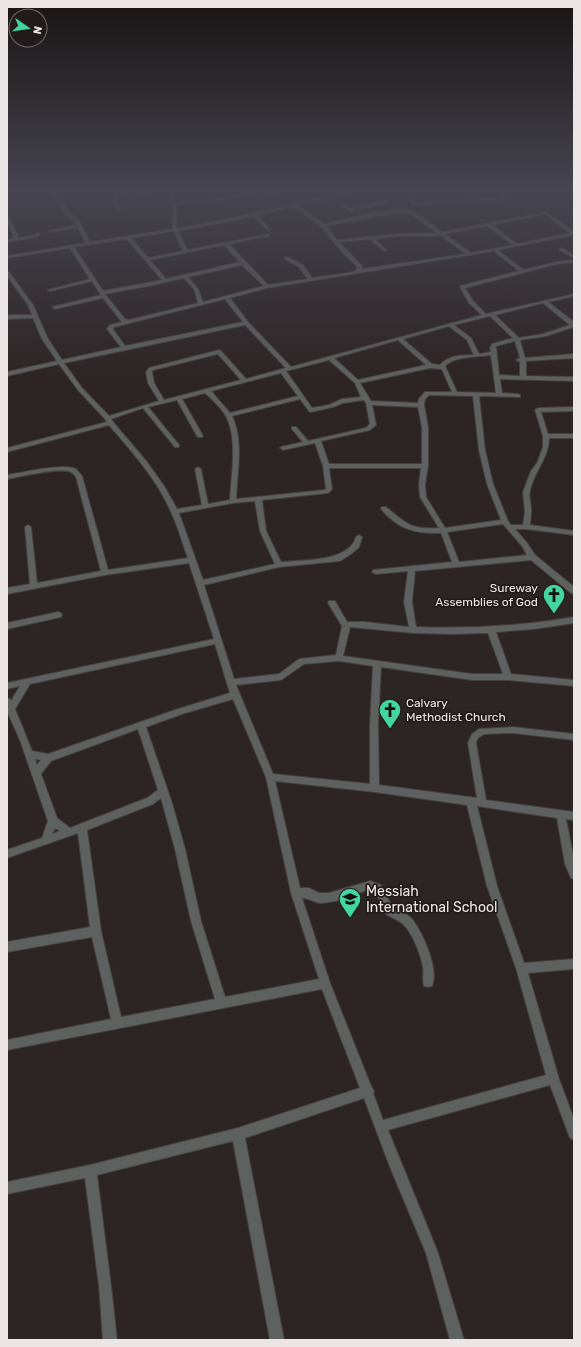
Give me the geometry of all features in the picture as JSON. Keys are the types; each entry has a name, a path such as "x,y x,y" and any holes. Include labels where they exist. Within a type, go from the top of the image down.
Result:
{"street":[{"path":"7,257 31,253"},
{"path":"75,253 103,295 124,321 127,321"},
{"path":"142,253 159,276 165,281"},
{"path":"148,259 176,253"},
{"path":"234,253 267,287"},
{"path":"347,253 360,267 359,271"},
{"path":"124,348 110,329 112,326 127,321 227,298 267,287 477,253"},
{"path":"500,253 523,272"},
{"path":"287,258 301,266 310,279"},
{"path":"523,378 517,339 471,302 462,287 574,261"},
{"path":"55,307 243,263"},
{"path":"7,273 24,296 45,339 61,363 80,389 109,420 145,463 161,486 175,512 200,583 230,682 270,777 296,893 325,983 368,1091 396,1167 432,1253 457,1340"},
{"path":"185,276 196,289 201,304"},
{"path":"50,290 92,280"},
{"path":"7,450 109,420 162,402 246,381 450,325 544,301 574,295"},
{"path":"227,298 246,323 290,369"},
{"path":"544,301 574,325"},
{"path":"7,317 35,316"},
{"path":"7,374 246,323"},
{"path":"450,325 468,339 476,356"},
{"path":"499,395 494,345 517,339 544,335 574,325"},
{"path":"400,339 430,366"},
{"path":"162,402 151,383 149,372 151,369 219,352 246,381"},
{"path":"442,366 444,362 449,359 494,353"},
{"path":"520,360 574,356"},
{"path":"283,448 306,442 318,441 371,427 373,425 367,401 358,382 330,358"},
{"path":"358,382 430,366 442,366"},
{"path":"442,366 444,367 455,393"},
{"path":"282,370 302,397 308,408 315,410 342,402 367,401 421,405"},
{"path":"497,377 574,379"},
{"path":"207,391 228,415 233,430 236,455 233,475 233,501"},
{"path":"456,563 443,530 423,497 422,484 425,466 425,427 421,405 422,399 427,394 455,393 518,396"},
{"path":"476,394 483,457 490,484 507,524 525,545 532,557 573,589"},
{"path":"228,415 302,397"},
{"path":"179,398 200,436"},
{"path":"145,407 177,446"},
{"path":"526,527 528,512 526,492 534,471 543,456 546,436 538,410 574,409"},
{"path":"294,428 306,442"},
{"path":"546,436 574,436"},
{"path":"175,512 205,505 233,501 326,492 329,489 326,466 318,441"},
{"path":"326,466 425,466"},
{"path":"198,468 205,505"},
{"path":"7,478 60,470 70,470 76,472 79,476 87,503 105,573"},
{"path":"258,498 263,531 279,565"},
{"path":"384,508 402,524 414,530 443,530 507,524 574,532"},
{"path":"28,527 34,586"},
{"path":"200,583 279,565 337,559 357,545 359,537"},
{"path":"376,572 456,563 532,557"},
{"path":"7,591 105,573 191,560"},
{"path":"412,569 408,602 413,630"},
{"path":"332,603 346,626 339,658"},
{"path":"7,626 58,615"},
{"path":"346,626 354,624 413,630 491,630 546,625 574,620"},
{"path":"491,630 508,677"},
{"path":"7,686 217,641"},
{"path":"230,682 281,677 302,661 339,658 472,677 508,677 574,683"},
{"path":"375,788 374,725 377,663"},
{"path":"27,682 9,705 53,820 68,832"},
{"path":"28,754 48,758 181,711 235,695"},
{"path":"141,725 180,849 196,921 221,1003"},
{"path":"482,803 472,743 475,736 482,731 513,730 574,736"},
{"path":"36,773 48,758"},
{"path":"270,777 375,788 574,816"},
{"path":"7,854 82,828 150,801 163,792"},
{"path":"150,801 167,804"},
{"path":"471,801 492,886 521,968 554,1080 574,1134"},
{"path":"562,815 570,864 574,875"},
{"path":"45,841 53,820"},
{"path":"82,828 96,931 117,1024"},
{"path":"296,893 309,893 318,898 329,898 364,886 370,885 378,888 390,912 400,916 408,922 419,940 428,967 428,982"},
{"path":"7,947 96,931"},
{"path":"521,968 574,964"},
{"path":"7,1045 325,983"},
{"path":"381,1126 554,1080"},
{"path":"7,1188 90,1171 238,1134 368,1091"},
{"path":"238,1134 276,1340"},
{"path":"90,1171 105,1286 110,1340"}],"place":[{"name":"Sureway Assemblies of God","path":"554,614"},
{"name":"Calvary Methodist Church","path":"390,730"},
{"name":"Messiah International School","path":"350,918"}]}
